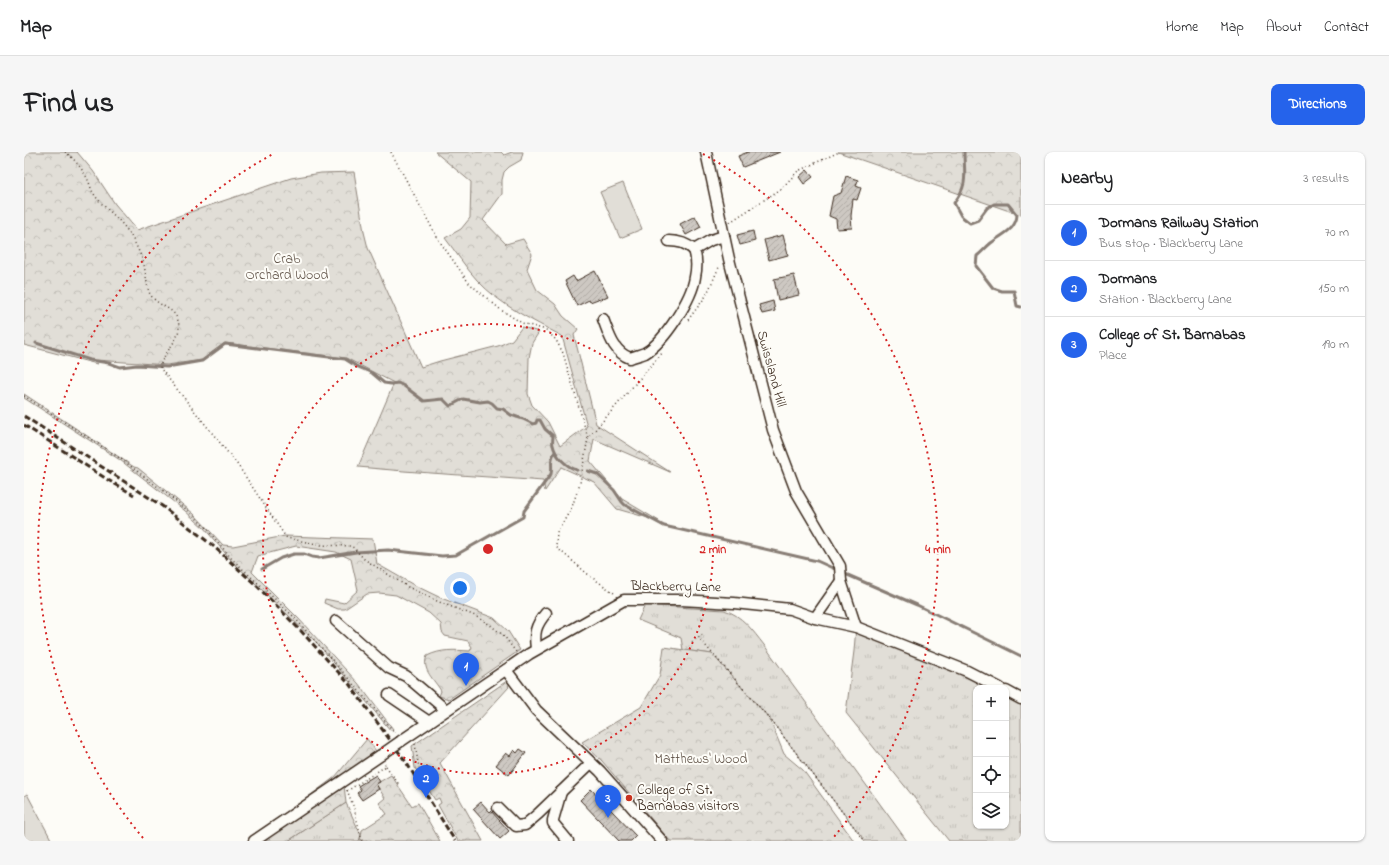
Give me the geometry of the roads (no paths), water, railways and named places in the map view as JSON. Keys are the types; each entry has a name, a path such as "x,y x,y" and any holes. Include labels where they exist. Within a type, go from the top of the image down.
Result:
{"street":[{"name":"Swissland Hill","path":"706,152 729,259 773,430 796,491 840,566 841,581 856,627"},
{"path":"694,250 723,231"},
{"path":"603,319 614,346 619,352 630,358 645,352 661,339 678,317 688,295 695,278 697,258 694,250 688,244 678,241 669,242"},
{"path":"815,618 841,581"},
{"name":"Blackberry Lane","path":"254,841 384,762 428,722 536,649 624,600 681,600 734,603 790,609 815,618 856,627 967,671 994,685"},
{"path":"536,649 535,633 540,621 546,614"},
{"path":"336,621 389,668 406,676 446,710"},
{"path":"506,670 536,710 591,763 662,841"},
{"path":"1009,693 1021,699"},
{"path":"389,695 428,722"},
{"path":"498,808 516,826 525,825 591,763"},
{"path":"561,792 553,823 568,841"}],"waterway":[{"path":"964,152 965,179 962,190 954,203 961,216 970,223 978,220 987,208 994,204 1008,204 1017,215 1011,228 977,256 976,266 993,288 1002,291 1014,291 1017,306 1021,307"},
{"path":"36,343 90,360 109,363 120,367 137,365 167,367 202,361 225,344 345,359 372,373 384,383 398,383 404,386 424,401 443,399 450,406 463,399 480,402 488,401 497,408 503,409 511,415 533,424 536,423 537,420 540,420 545,429 553,436 553,445 556,453 566,464 577,470"},
{"path":"262,569 281,558 294,554 304,554 319,558 356,552 388,550 442,556 456,555 523,517 524,511 551,474 552,460 555,452"},
{"path":"588,471 597,474 614,490 625,505 664,526 817,561 837,570"},
{"path":"843,573 917,605 1021,656"}],"railway":[{"path":"24,416 162,506 212,545 256,585 301,631 350,685 406,762 455,841"},
{"path":"24,425 108,480 134,495"}],"place":[{"name":"Dormans Railway Station","path":"466,686"},
{"name":"Dormans","path":"426,798"},
{"name":"College of St. Barnabas visitors","path":"629,798"},
{"name":"College of St. Barnabas","path":"608,818"}],"park label":[{"name":"Crab Orchard Wood","path":"287,268"},
{"name":"Matthews' Wood","path":"701,759"}]}
